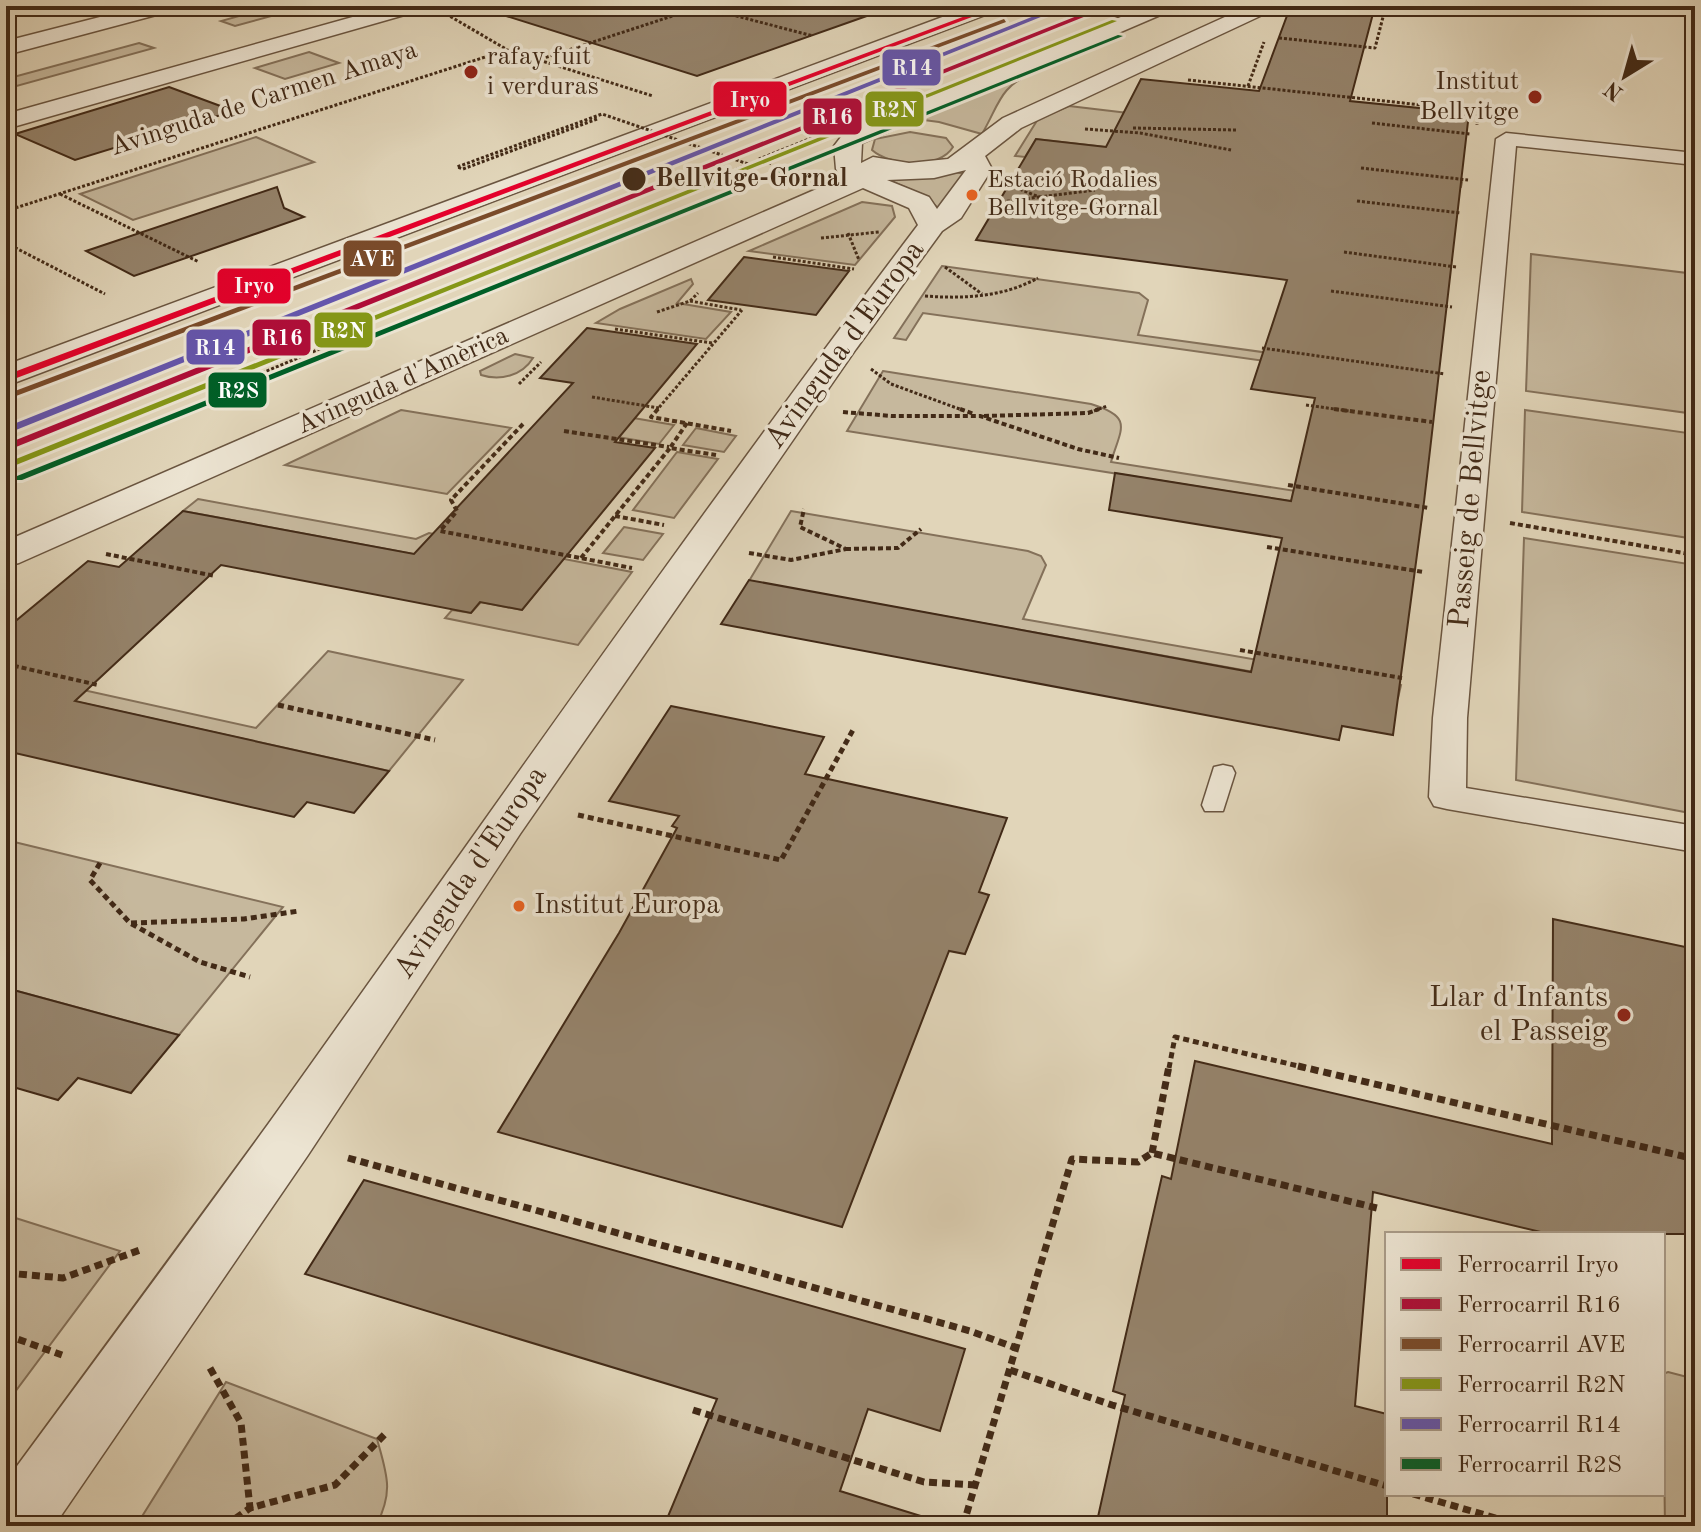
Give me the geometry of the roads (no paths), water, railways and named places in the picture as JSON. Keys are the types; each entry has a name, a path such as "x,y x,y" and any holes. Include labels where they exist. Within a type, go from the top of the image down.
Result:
{"street":[{"path":"6,48 168,6"},
{"name":"Avinguda de Carmen Amaya","path":"6,122 415,6"},
{"path":"6,376 497,192 555,158 941,6"},
{"path":"232,264 460,182 555,158 991,6"},
{"name":"Avinguda d'Amèrica","path":"6,555 799,206 839,181 854,167 847,146 853,138 1165,6"},
{"name":"Avinguda d'Amèrica","path":"883,127 963,142 1003,134 1012,123 1266,6"},
{"path":"1012,123 1007,111 1013,96 1033,79 1190,12"},
{"name":"Passeig de Bellvitge","path":"1695,159 1506,139 1450,718 1447,797 1695,839"},
{"name":"Avinguda d'Amèrica","path":"799,206 854,192 919,213 940,168 963,142"},
{"name":"Avinguda d'Europa","path":"854,167 919,213 951,212 979,169 963,142"},
{"path":"460,182 481,180 496,184 497,192"},
{"name":"Avinguda d'Europa","path":"14,1526 288,1139 504,823 879,294 919,213"}],"lane":[{"path":"1214,805 1223,773"}],"rail line":[{"name":"Iryo","path":"6,379 998,6"},
{"name":"R14","path":"6,431 1065,6"},
{"name":"R16","path":"6,448 1108,6"},
{"name":"AVE","path":"12,394 1004,21"},
{"name":"R2N","path":"12,463 1114,21"},
{"name":"R2S","path":"18,478 1120,36"}],"place":[{"name":"rafay fuit i verduras","path":"471,72"},
{"name":"Institut Bellvitge","path":"1535,97"},
{"name":"Bellvitge-Gornal","path":"634,179"},
{"name":"Estació Rodalies Bellvitge-Gornal","path":"972,195"},
{"name":"Institut Europa","path":"519,906"},
{"name":"Llar d'Infants el Passeig","path":"1624,1015"}]}
